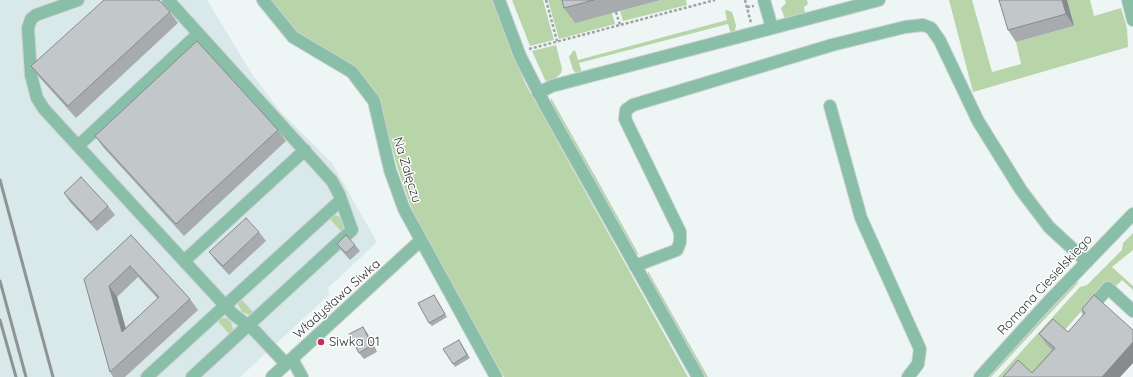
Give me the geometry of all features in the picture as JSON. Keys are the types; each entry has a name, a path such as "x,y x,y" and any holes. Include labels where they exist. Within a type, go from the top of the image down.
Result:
{"street":[{"path":"78,0 36,15 28,24 31,75 37,98 44,109 225,306 289,361 302,377"},
{"path":"168,0 332,181 352,230 192,377"},
{"name":"Na Załęczu","path":"263,0 293,37 352,72 374,101 390,170 399,198 420,241 496,377"},
{"path":"499,0 520,56 538,93 698,377"},
{"path":"764,0 772,28"},
{"path":"538,93 558,85 879,0"},
{"path":"1128,0 1133,20"},
{"path":"635,266 677,250 680,242 680,232 625,119 626,110 633,105 832,45 905,26 923,25 931,28 940,41 978,120 1021,190 1049,227 1087,262"},
{"path":"78,146 198,34"},
{"path":"830,106 861,218 920,349 918,364 908,377"},
{"path":"184,261 305,150"},
{"path":"147,377 341,200"},
{"name":"Romana Ciesielskiego","path":"980,377 1049,301 1133,214"},
{"name":"Władysława Siwka","path":"272,377 420,241"},
{"path":"1082,318 1108,288 1133,311"}],"path":[{"path":"546,0 557,41"},
{"path":"528,49 715,0"},
{"path":"745,0 754,33"},
{"path":"616,12 620,25"}],"shaded area":[{"path":"0,0 207,0 252,74 280,111 332,163 377,242 328,288 329,295 240,377 0,377"}],"green space":[{"path":"266,0 492,0 525,83 688,377 504,377 427,240 411,207 398,169 379,101 373,89 366,80 351,67 293,31"},
{"path":"512,0 543,0 554,40 530,46"},
{"path":"548,0 569,0 612,13 615,24 559,39"},
{"path":"661,0 686,0 687,5 623,21 620,11"},
{"path":"785,0 807,0 808,4 804,7 805,14 785,19 781,8 786,3"},
{"path":"949,0 972,0 992,72 1021,64 1016,42 1074,26 1067,0 1090,0 1094,16 1121,8 1127,28 1128,47 973,92"},
{"path":"727,10 732,12 736,25 735,31 731,34 728,24 579,63 582,73 576,73 573,70 569,57 575,50 578,60 727,20 725,11"},
{"path":"556,45 562,69 561,73 554,80 546,82 532,51"},
{"path":"551,98 639,255 635,252 598,187 551,102"},
{"path":"335,215 342,218 345,226 342,232 328,217"},
{"path":"1133,233 1133,250 1112,267 1133,286 1133,290 1122,280 1115,287 1108,281 1063,332 1048,345 1056,353 1041,372 1021,377 998,377 1080,287 1087,285 1122,250 1123,243"},
{"path":"648,271 708,377 705,377 648,275"},
{"path":"1079,282 991,377 989,377 1075,283"},
{"path":"240,298 254,313 250,315 242,312 238,304"},
{"path":"220,318 226,318 231,322 233,330 230,335 217,320"}],"building":[{"path":"104,0 159,0 170,12 68,106 31,66"},
{"path":"562,0 594,0 564,8"},
{"path":"999,0 1062,0 1066,14 1008,30"},
{"path":"197,41 278,130 176,224 95,136"},
{"path":"81,177 108,206 91,222 64,193"},
{"path":"246,218 259,232 223,266 209,252"},
{"path":"131,235 190,299 110,372 84,279","holes":["130,266 159,297 122,332 109,286"]},
{"path":"346,235 355,245 346,253 337,244"},
{"path":"434,295 445,314 429,323 418,303"},
{"path":"1094,295 1133,330 1133,342 1102,377 1003,377 1018,360 1032,373 1055,348 1039,334 1053,319 1068,332 1085,313 1082,309"},
{"path":"363,327 372,345 359,353 349,334"},
{"path":"459,340 467,355 453,364 443,349"}],"railway":[{"path":"0,180 53,377"},
{"path":"0,281 26,377"},
{"path":"0,320 16,377"}],"place":[{"name":"Siwka 01","path":"321,342"}]}
